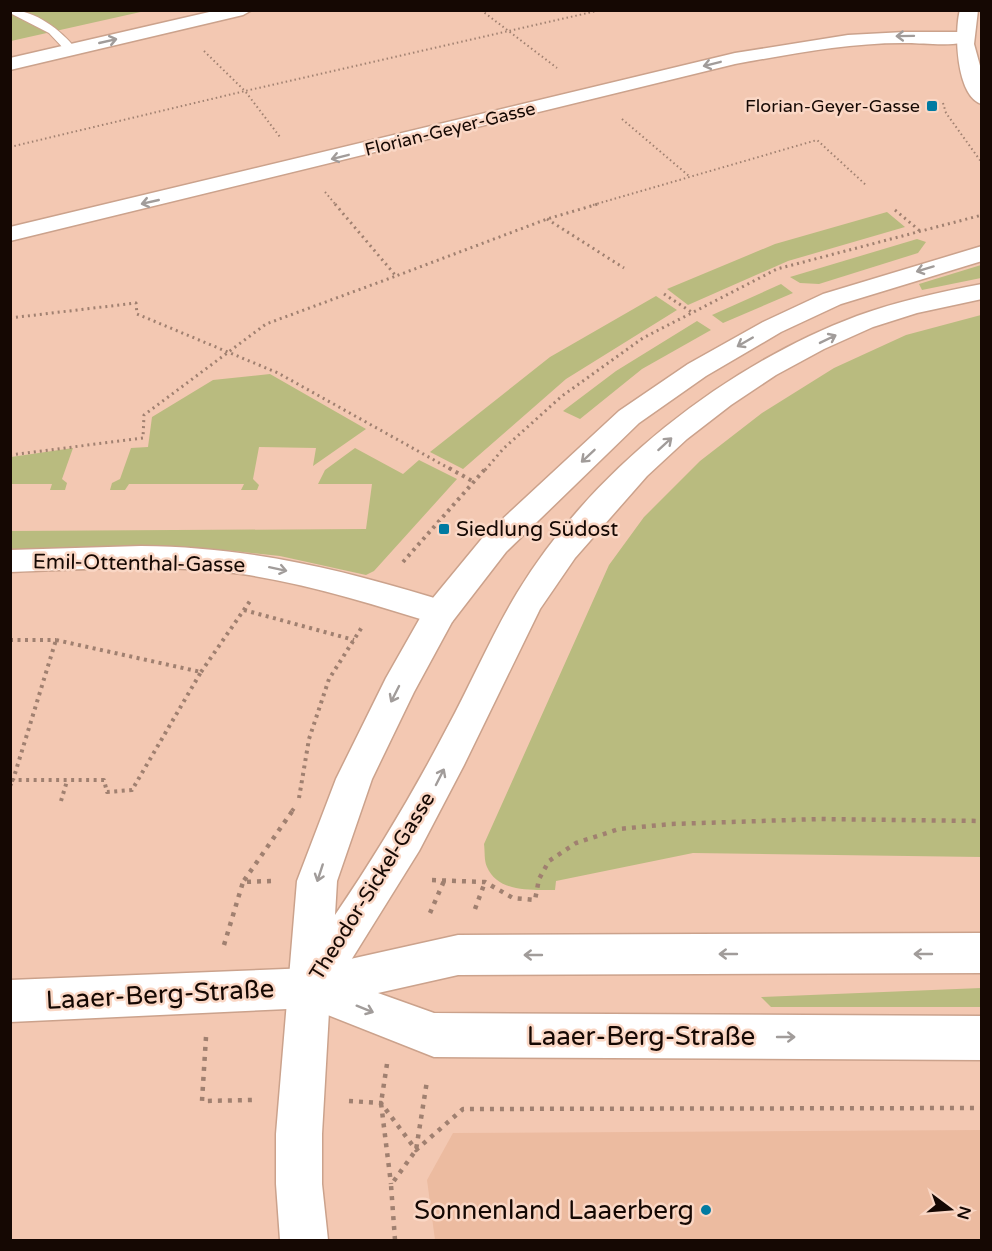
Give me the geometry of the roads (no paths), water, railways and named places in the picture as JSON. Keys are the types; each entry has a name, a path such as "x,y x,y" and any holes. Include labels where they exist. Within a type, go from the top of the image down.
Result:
{"main road":[{"path":"10,64 243,10"},
{"path":"970,25 965,54 981,98"},
{"name":"Florian-Geyer-Gasse","path":"10,234 761,52 970,25"},
{"name":"Theodor-Sickel-Gasse","path":"310,988 317,881 354,779 398,688 440,613 495,544 630,417 697,370 772,327 832,299 981,253"},
{"name":"Theodor-Sickel-Gasse","path":"310,988 381,880 433,790 531,596 566,547 621,484 685,426 742,385 801,352 862,322 920,303 981,291"},
{"name":"Emil-Ottenthal-Gasse","path":"10,561 92,558 206,560 271,567 382,593 440,613"},
{"name":"Laaer-Berg-Straße","path":"10,1001 310,988 458,955 981,953"},
{"path":"304,1240 299,1184 299,1134 310,988"},
{"name":"Laaer-Berg-Straße","path":"310,988 434,1035 981,1038"}],"lane":[{"path":"12,10 53,31 70,50"}],"place":[{"name":"Florian-Geyer-Gasse","path":"932,106"},
{"name":"Siedlung Südost","path":"444,529"},
{"name":"Sonnenland Laaerberg","path":"706,1210"}]}
